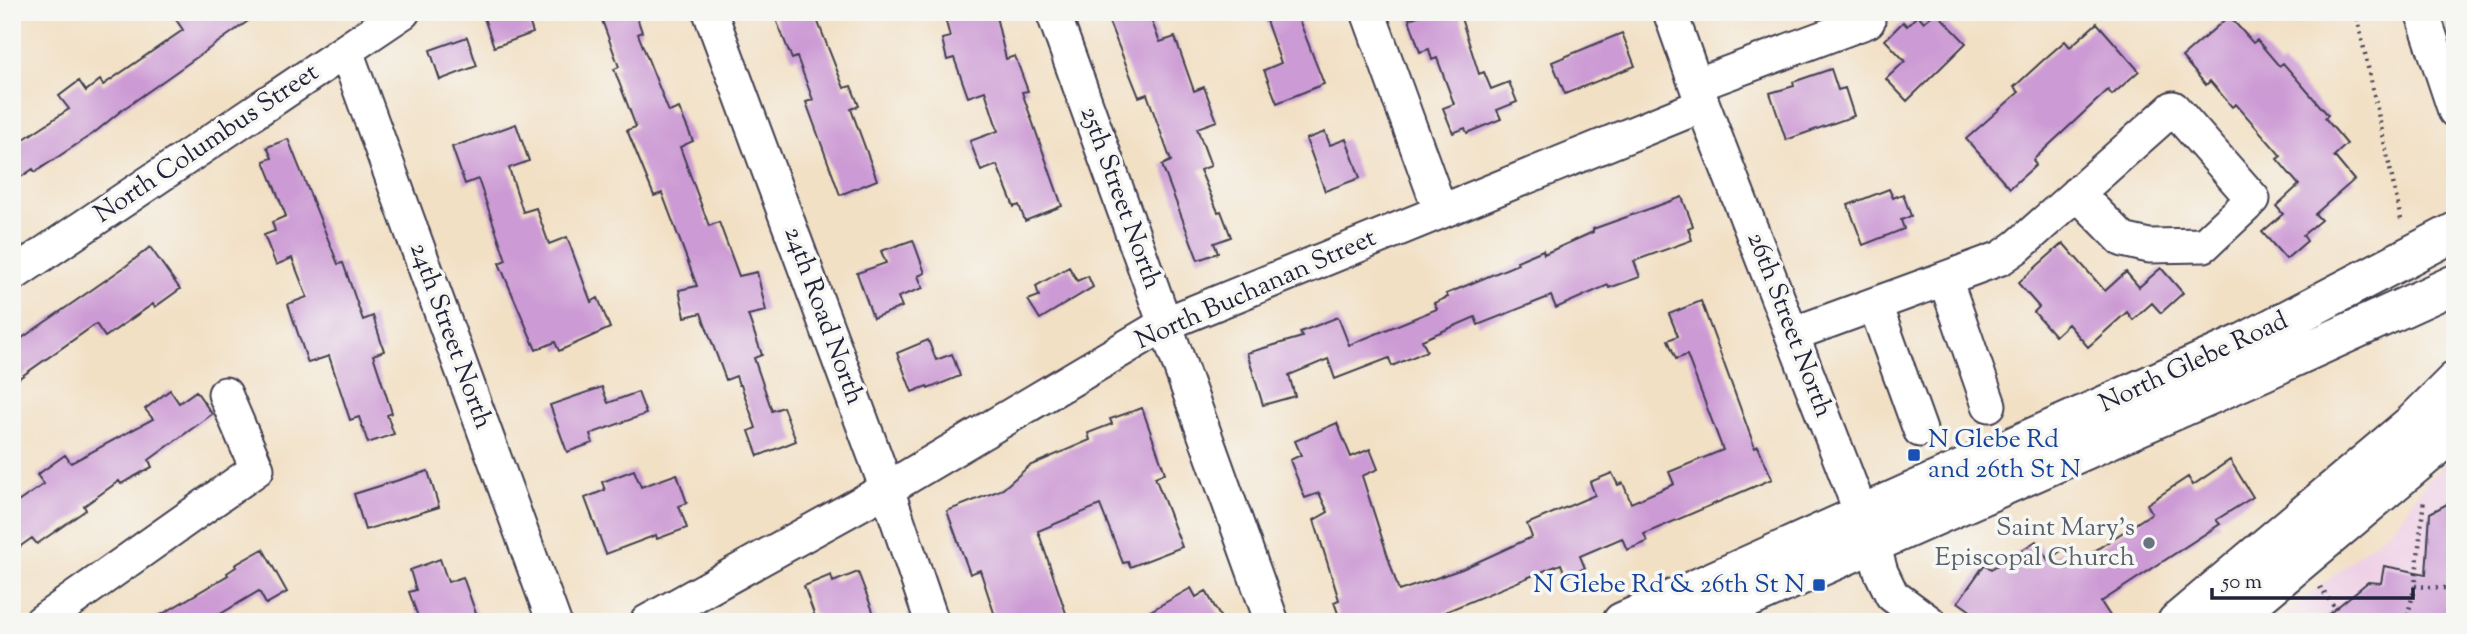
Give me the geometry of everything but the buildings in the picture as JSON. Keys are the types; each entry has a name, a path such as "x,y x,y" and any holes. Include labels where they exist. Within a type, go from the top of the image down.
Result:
{"main road":[{"name":"North Glebe Road","path":"1695,622 1867,530 2241,344 2454,233"},
{"name":"North Glebe Road","path":"1622,622 1867,530 2262,372 2455,284"},
{"path":"2178,622 2413,423 2455,381"},
{"path":"2228,622 2455,428"}],"street":[{"name":"North Columbus Street","path":"12,275 402,12"},
{"name":"24th Road North","path":"710,12 887,489 932,622"},
{"name":"25th Street North","path":"1053,12 1272,622"},
{"path":"1368,12 1440,211"},
{"name":"26th Street North","path":"1670,12 1699,95 1793,334 1881,572 1892,595 1929,622"},
{"path":"2422,12 2455,111"},
{"path":"2443,12 2455,46"},
{"name":"North Buchanan Street","path":"647,622 887,489 1166,324 1440,211 1868,21"},
{"name":"24th Street North","path":"346,51 554,622"},
{"path":"1793,334 2001,258 2173,108 2253,199 2204,245 2149,246 2123,240 2077,193"},
{"path":"1945,279 1989,405"},
{"path":"1875,305 1920,430"},
{"path":"41,622 257,469 225,394"}],"path":[{"path":"2356,12 2403,230"},
{"path":"2406,622 2415,586 2424,491"},
{"path":"2415,586 2455,589"},
{"path":"2319,587 2335,608"}],"shaded area":[{"path":"2455,454 2455,622 2277,622 2398,522 2425,482"}],"place":[{"name":"N Glebe Rd and 26th St N","path":"1914,455"},
{"name":"Saint Mary's Episcopal Church","path":"2149,543"},
{"name":"N Glebe Rd & 26th St N","path":"1819,585"}]}
